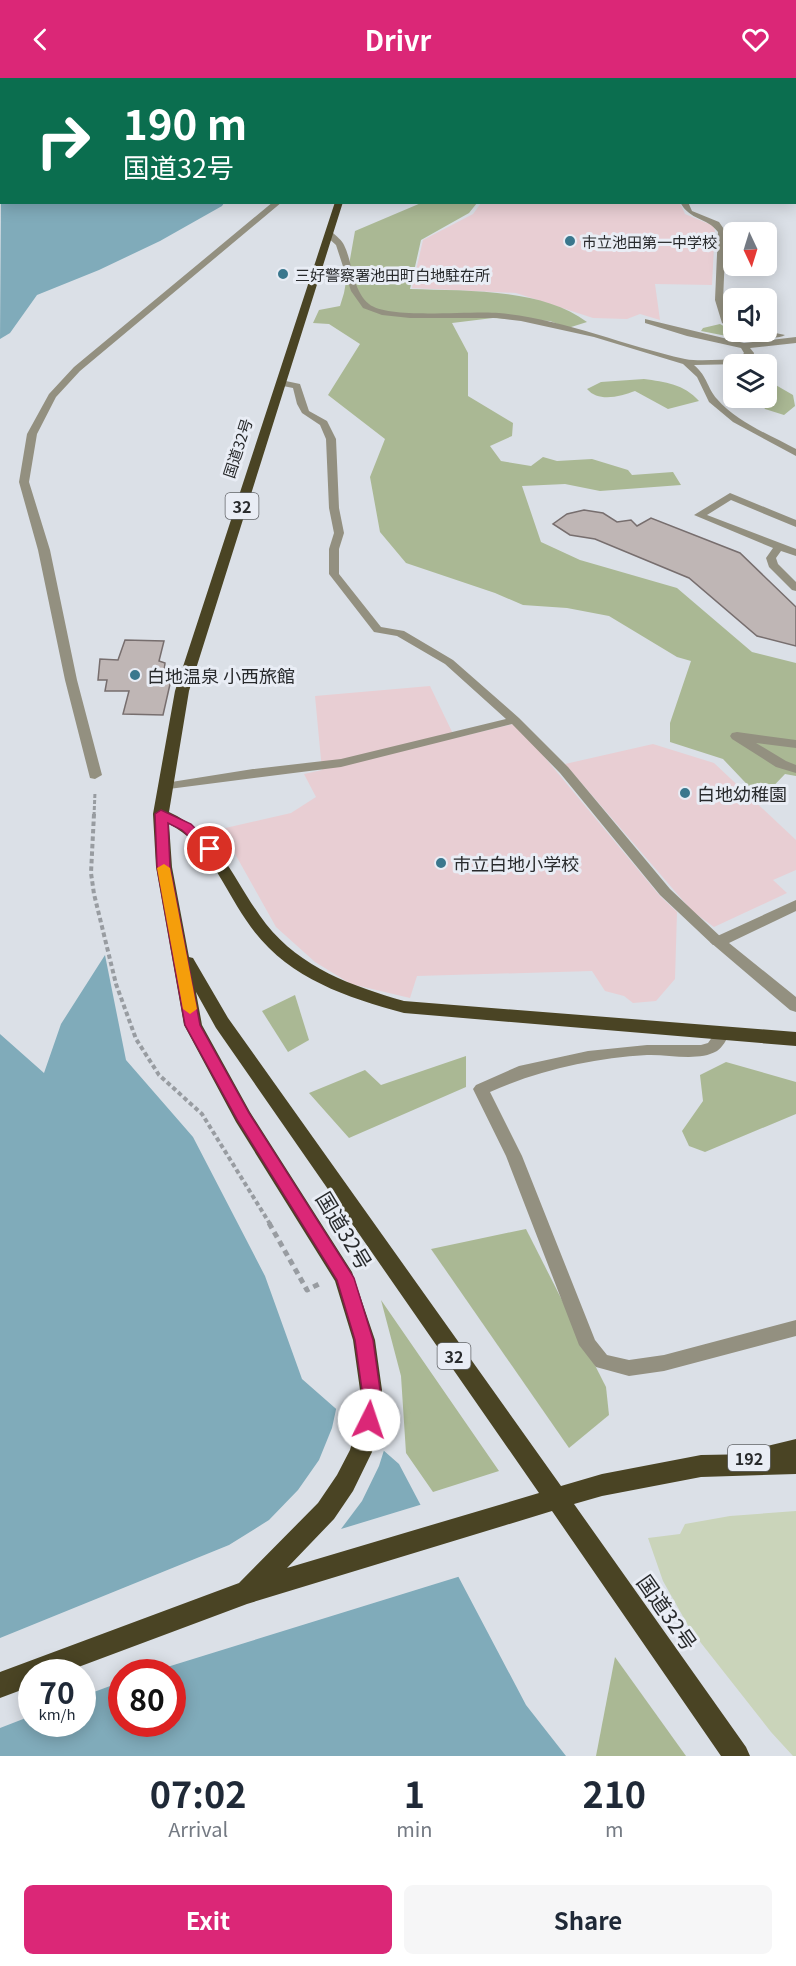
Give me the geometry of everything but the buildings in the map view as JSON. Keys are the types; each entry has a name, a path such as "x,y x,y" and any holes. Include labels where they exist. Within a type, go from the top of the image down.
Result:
{"highway":[{"name":"国道32号","path":"247,1592 326,1511 345,1483 361,1452 369,1420 371,1390 364,1340 345,1278 243,1117 193,1025 164,867 161,814 182,691 338,204"},
{"path":"161,814 186,827 210,849 262,930 299,966 348,992 404,1007 796,1039"},
{"name":"国道32号","path":"181,951 222,1023 737,1756"},
{"name":"192","path":"702,1466 796,1450"},
{"name":"国道32号","path":"69,1659 247,1592 602,1485 702,1466 796,1462"},
{"name":"国道32号","path":"0,1685 18,1678"}],"street":[{"path":"95,775 69,670 44,550 24,482 32,435 52,396 77,369 276,204"},
{"path":"685,204 689,213 716,224 722,232 719,300 723,313"},
{"path":"329,234 340,244 355,291 366,306 374,309 410,315 497,315 521,318 596,335 686,362 741,362 748,358 749,352 744,346"},
{"path":"648,321 690,334 744,346 796,340"},
{"path":"777,335 796,334"},
{"path":"686,362 701,376 712,400 736,420 796,453"},
{"path":"796,744 737,736 782,764 796,769"},
{"path":"796,904 718,942 796,1006"}],"lane":[{"path":"281,383 297,386 301,404 306,413 324,423 331,439 334,508 339,533 334,549 334,574 378,630 400,633 440,656 515,720 564,770 664,892 718,942"},
{"path":"796,524 730,496 699,515 796,553"},
{"path":"779,547 771,558 773,565 796,588"},
{"path":"165,786 341,763 515,720"},
{"path":"723,1033 713,1047 707,1049 647,1050 588,1057 519,1072 481,1089 514,1156 588,1344 602,1361 629,1368 664,1363 796,1328"}],"path":[{"path":"95,775 91,873 94,894 116,984 136,1039 159,1075 202,1114 247,1184 307,1290 321,1283"}],"shaded area":[{"path":"480,204 680,204 685,214 714,226 717,244 714,246 712,285 655,284 660,320 640,314 627,319 593,318 516,293 412,288 423,240 473,214"},
{"path":"430,686 455,738 513,724 527,736 660,896 677,912 675,979 656,1001 633,1003 624,996 605,991 592,971 417,976 410,998 351,984 315,962 276,927 221,829 291,813 316,797 304,774 322,770 315,696"},
{"path":"653,744 714,763 796,840 796,870 773,880 787,893 714,927 692,911 565,764"}],"green space":[{"path":"419,204 476,204 469,213 421,240 410,289 478,291 526,297 569,311 587,322 568,328 550,321 493,318 452,323 468,353 468,396 513,423 512,436 490,446 501,461 531,466 543,457 557,461 592,459 628,470 632,475 673,472 681,485 600,491 565,484 522,486 541,542 580,560 677,588 752,652 796,663 796,776 785,774 761,799 723,759 670,742 670,723 691,661 677,657 609,616 567,608 523,605 495,593 406,563 380,532 370,477 385,439 328,395 360,344 329,324 313,323 319,310 340,306 355,231"},
{"path":"720,324 723,326 723,335 701,331 703,328"},
{"path":"644,379 681,387 699,401 668,409 635,391 604,397 587,389 601,382"},
{"path":"777,386 793,395 795,406 784,415 765,409 777,408"},
{"path":"295,995 309,1040 288,1052 262,1011"},
{"path":"466,1056 466,1087 349,1138 309,1093 365,1070 381,1085"},
{"path":"726,1062 796,1082 796,1114 705,1152 689,1146 682,1131 703,1101 700,1075"},
{"path":"526,1229 606,1387 609,1415 569,1448 431,1249"},
{"path":"381,1300 499,1471 433,1492 406,1453 401,1376"},
{"path":"796,1511 796,1756 793,1756 771,1732 690,1629 663,1581 648,1538 680,1534 685,1524 730,1516"},
{"path":"615,1657 686,1756 596,1756"}],"water":[{"path":"1,204 223,204 160,241 99,270 37,295 10,333 0,339"},
{"path":"105,955 126,1060 193,1137 265,1276 302,1379 399,1464 526,1705 566,1756 0,1756 0,1034 44,1073 61,1024"}],"pier":[{"path":"337,1405 385,1447 379,1466 362,1501 341,1529 423,1504 461,1576 186,1661 186,1659 108,1659 108,1687 96,1691 96,1659 18,1659 18,1721 0,1728 0,1638 229,1545 269,1520 298,1490 319,1460 332,1428"}],"slow traffic":[{"path":"164,868 190,1009"}],"place":[{"name":"市立池田第一中学校","path":"570,241"},
{"name":"三好警察署池田町白地駐在所","path":"283,274"},
{"name":"白地温泉 小西旅館","path":"135,675"},
{"name":"白地幼稚園","path":"685,793"},
{"name":"市立白地小学校","path":"441,863"}],"route":[{"path":"210,849 186,827 161,814 168,894 181,951 193,1025 243,1117 345,1278 364,1340 371,1390 369,1420"}]}
